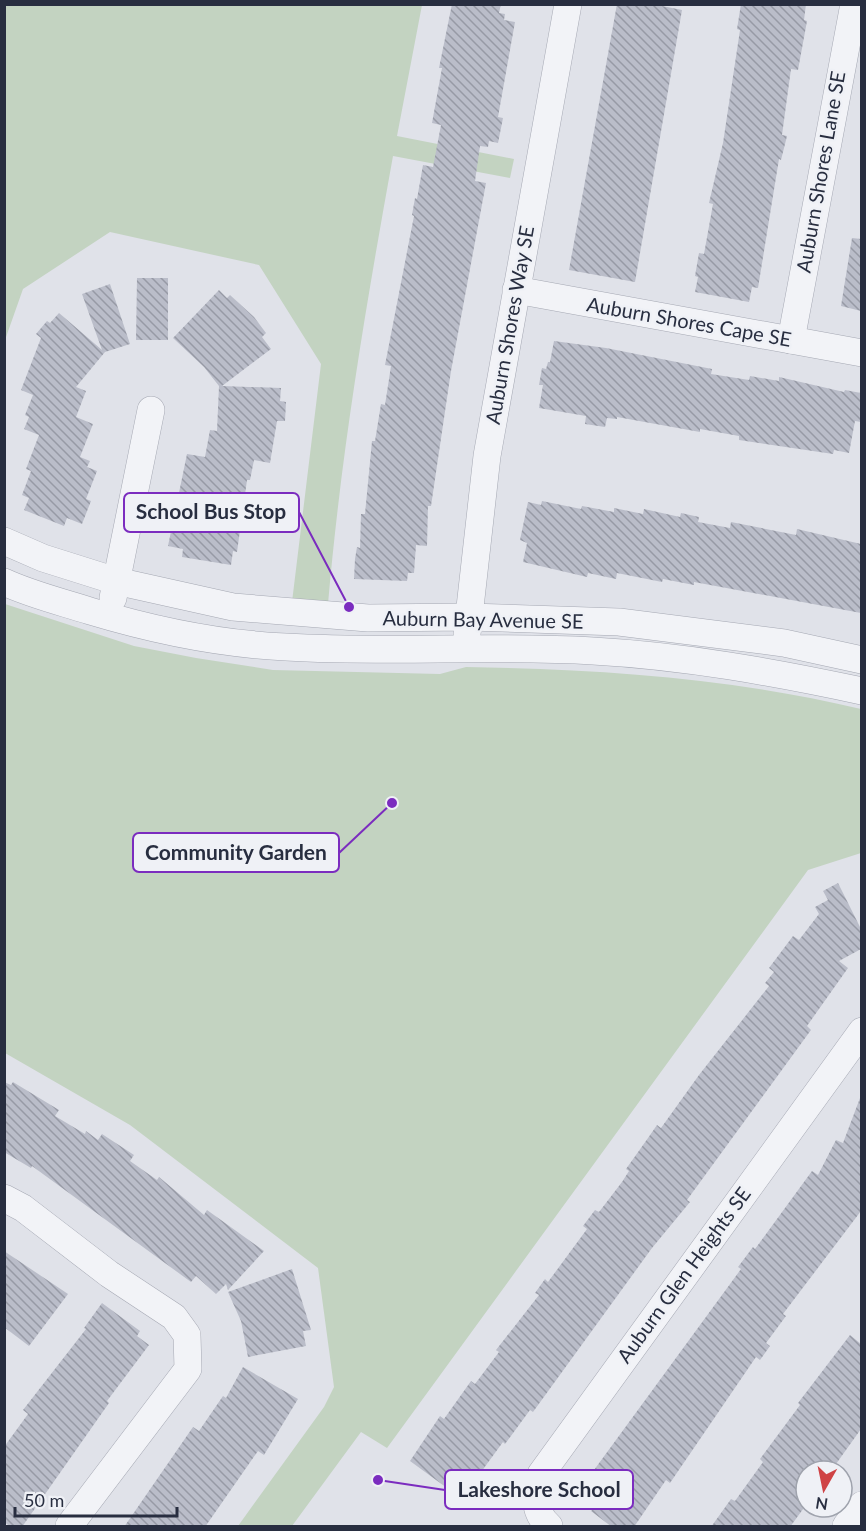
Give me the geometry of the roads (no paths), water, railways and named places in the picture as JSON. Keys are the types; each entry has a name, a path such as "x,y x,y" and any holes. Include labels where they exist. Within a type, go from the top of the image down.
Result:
{"street":[{"name":"Auburn Shores Way SE","path":"466,648 487,456 568,4"},
{"name":"Auburn Shores Lane SE","path":"791,340 854,4"},
{"name":"Auburn Shores Cape SE","path":"516,290 861,353"},
{"path":"110,617 151,410"},
{"name":"Auburn Bay Avenue SE","path":"4,541 43,558 116,581 188,599 278,612 368,618 469,617 619,622 784,643 861,660"},
{"name":"Auburn Bay Avenue SE","path":"4,582 110,617 192,636 283,647 364,650 466,648 593,651 716,663 861,691"},
{"name":"Auburn Glen Heights SE","path":"549,1527 543,1521 536,1504 536,1488 541,1474 861,1031"},
{"path":"4,1198 23,1208 109,1274 174,1317 187,1335 188,1369 69,1527"},
{"path":"846,1527 861,1505"}],"place":[{"name":"School Bus Stop","path":"349,607"},
{"name":"Community Garden","path":"392,803"},
{"name":"Lakeshore School","path":"378,1480"}]}
